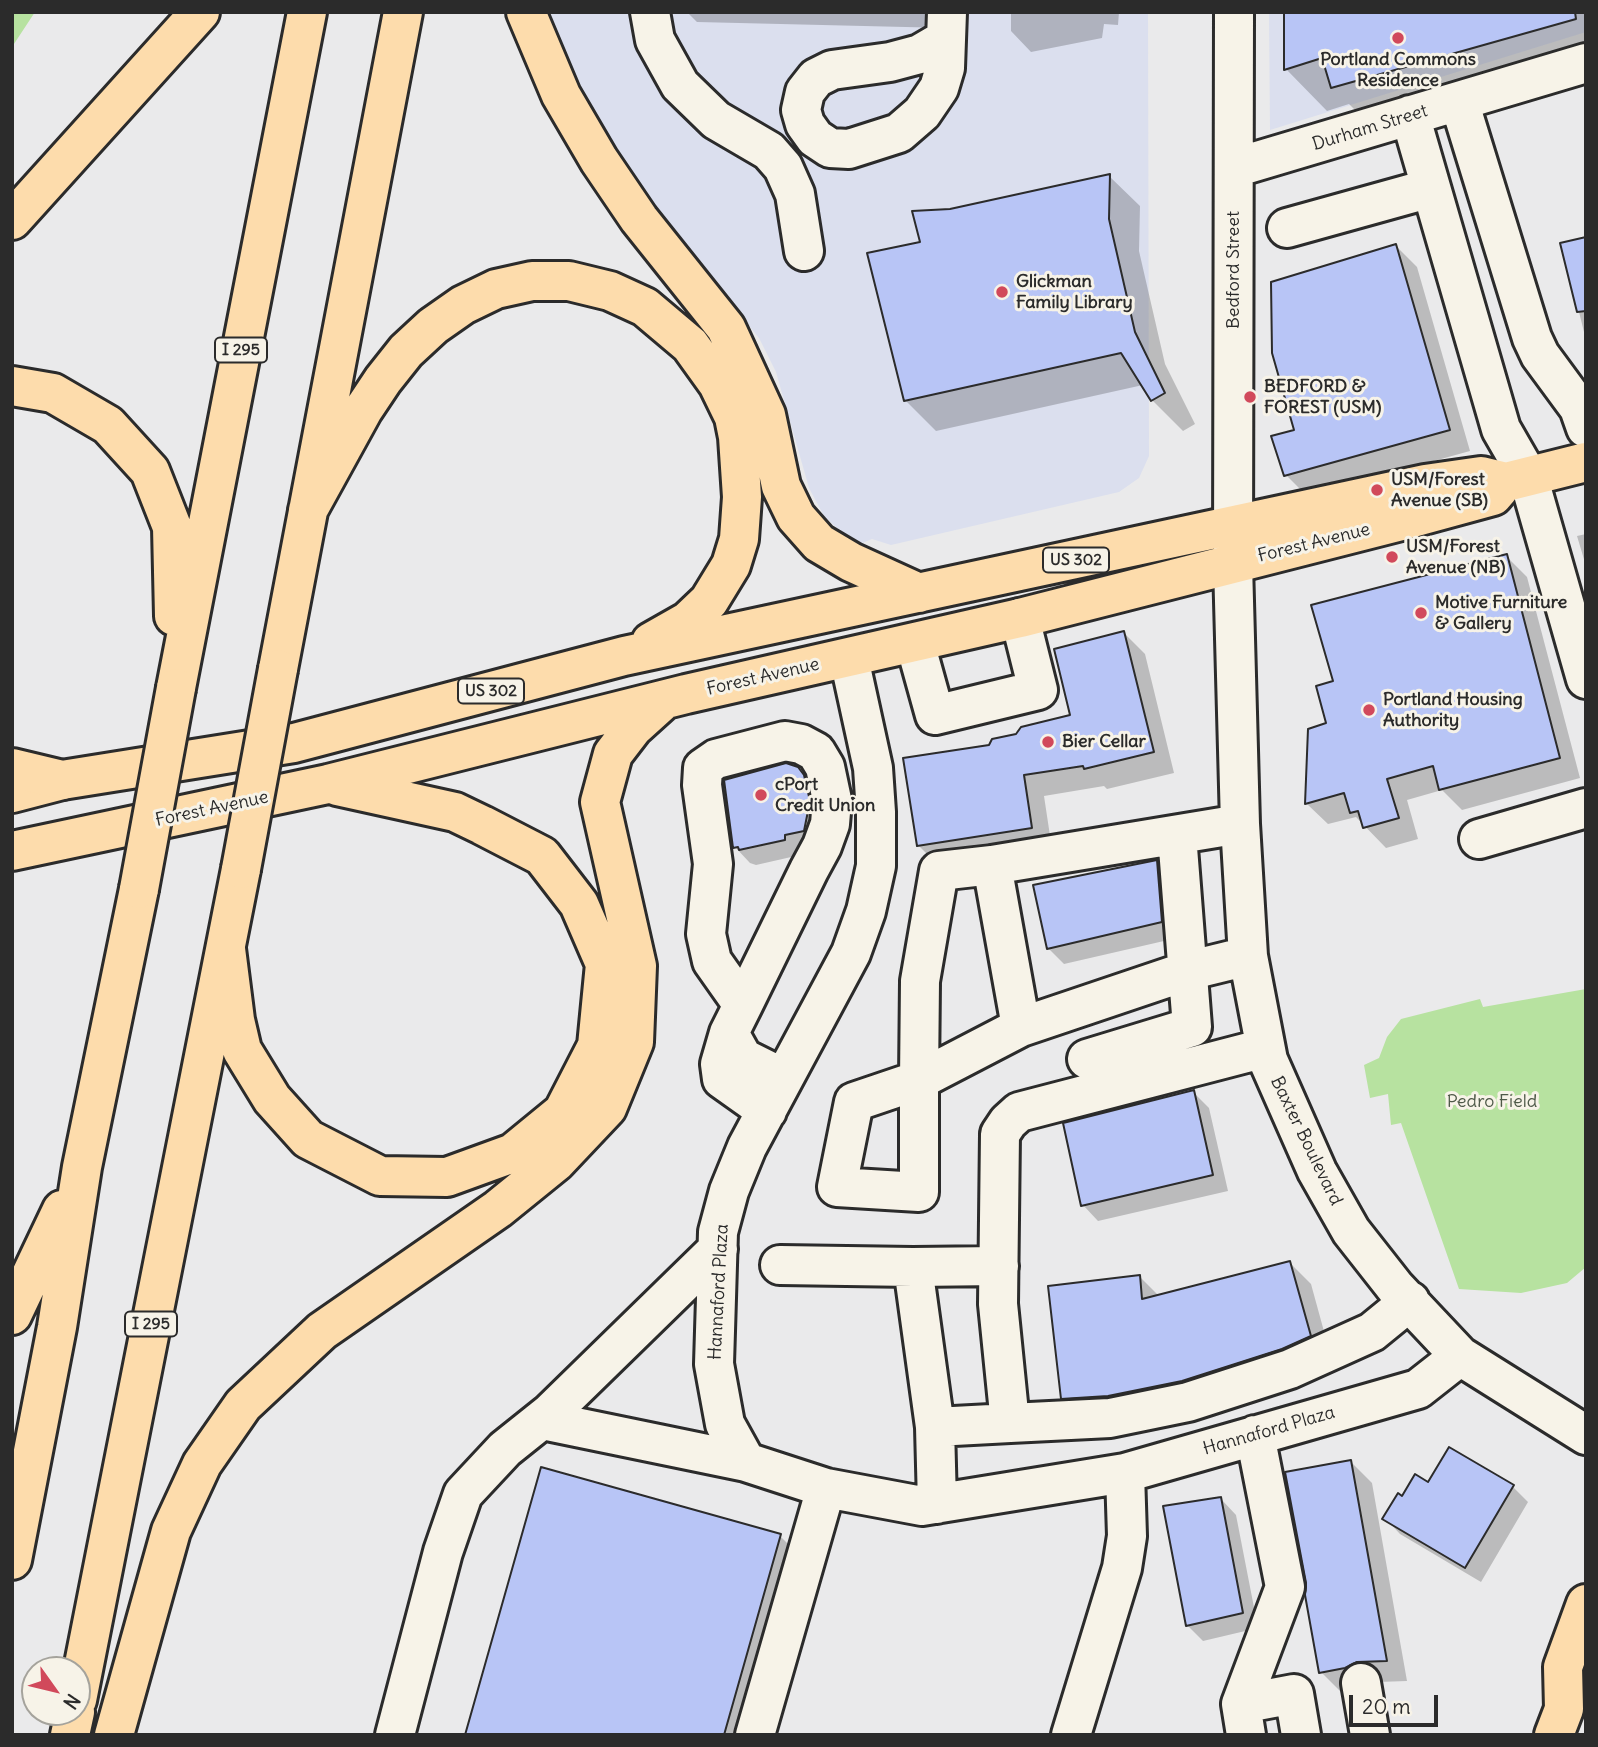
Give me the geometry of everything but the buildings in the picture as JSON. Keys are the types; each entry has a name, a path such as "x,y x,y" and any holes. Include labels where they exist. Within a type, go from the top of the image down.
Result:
{"main road":[{"path":"12,220 200,12"},
{"name":"I 295","path":"12,1560 57,1327 82,1167 139,889 307,12"},
{"name":"I 295","path":"86,1656 242,869 403,12"},
{"path":"526,12 561,95 599,160 639,219 726,328 765,415 781,486 796,517 819,543 919,593"},
{"path":"308,510 363,410 383,380 415,342 463,305 496,289 531,281 569,281 622,296 645,307 671,326 690,345 718,384 734,417 742,498 739,539 721,586 688,621 624,656"},
{"path":"12,386 53,393 108,425 150,471 172,527 176,688"},
{"name":"Forest Avenue","path":"12,793 62,780 294,743 624,656 1425,484 1482,476 1517,479 1586,462"},
{"name":"Forest Avenue","path":"12,851 328,784 665,700 1020,618 1493,496 1517,479"},
{"path":"114,1735 171,1531 202,1464 243,1405 322,1331 498,1209 546,1170 607,1108 634,1041 637,966 600,802 613,754 633,728 665,700"},
{"path":"12,768 62,780"},
{"path":"226,949 234,1020 242,1050 272,1099 309,1139 380,1176 446,1177 513,1153 563,1112 597,1046 605,964 579,904 542,856 455,812 328,784"},
{"path":"12,1315 82,1167"},
{"path":"1568,1711 1563,1667 1586,1604"}],"street":[{"path":"650,12 655,40 680,85 716,120 769,151 775,158 795,194 804,251"},
{"name":"Bedford Street","path":"1234,12 1234,527"},
{"path":"945,26 945,68 939,88 922,113 899,133 849,149 830,148 810,131 801,110 805,92 816,78 832,69 890,62 919,54 945,26"},
{"name":"Durham Street","path":"1234,168 1586,63"},
{"path":"1459,101 1532,338 1540,355 1579,408 1586,428"},
{"path":"1410,116 1501,429 1586,679"},
{"path":"775,158 810,131"},
{"path":"1287,228 1431,188"},
{"name":"Baxter Boulevard","path":"1234,527 1240,824 1248,956 1265,1048 1289,1113 1351,1231 1460,1356 1586,1435"},
{"path":"915,642 935,715 1038,690 1020,618"},
{"name":"Hannaford Plaza","path":"849,658 873,768 876,866 866,911 851,953 775,1095 729,1191 718,1232 714,1364 725,1424 746,1462 826,1488 922,1506 937,1504 1125,1473 1418,1389 1460,1356"},
{"path":"736,1019 712,961 706,934 707,897 713,864 702,785 703,768 716,759 785,741 801,744 816,752 825,767 832,800 830,824 736,1019 720,1064 722,1079 775,1095"},
{"path":"1479,839 1586,808"},
{"path":"1240,824 992,865 939,871 920,981 919,1080 1021,1027 1187,971 1248,956"},
{"path":"1087,1059 1192,1027 1177,835"},
{"path":"992,865 1021,1027"},
{"path":"1010,1423 998,1304 1000,1134 1020,1112 1265,1048"},
{"path":"395,1735 443,1552 463,1494 505,1449 542,1420 718,1249"},
{"path":"779,1265 999,1266"},
{"path":"913,1267 935,1426 937,1504"},
{"path":"935,1426 1110,1418 1188,1402 1290,1369 1372,1332 1410,1301"},
{"path":"542,1420 746,1462"},
{"path":"1243,1719 1284,1587 1255,1435"},
{"path":"1071,1735 1122,1568 1127,1536 1125,1473"},
{"path":"755,1735 826,1488"},
{"path":"1361,1683 1370,1735"},
{"path":"1243,1719 1294,1694 1301,1735"}],"shaded area":[{"path":"548,12 1148,12 1149,456 1139,478 1119,492 891,545 872,539 860,544 850,540 824,516 809,488 776,372 759,338 658,214 620,158 591,110"},
{"path":"1269,12 1586,12 1586,32 1270,130"}],"green space":[{"path":"12,12 35,12 12,47"},
{"name":"Pedro Field","path":"1586,989 1586,1267 1567,1283 1521,1293 1459,1289 1401,1123 1391,1125 1388,1094 1370,1098 1364,1065 1379,1058 1387,1037 1401,1019 1480,999 1483,1007"}],"place":[{"name":"Portland Commons Residence","path":"1398,38"},
{"name":"Glickman Family Library","path":"1002,292"},
{"name":"BEDFORD & FOREST (USM)","path":"1250,397"},
{"name":"USM/Forest Avenue (SB)","path":"1377,490"},
{"name":"USM/Forest Avenue (NB)","path":"1392,557"},
{"name":"Motive Furniture & Gallery","path":"1421,613"},
{"name":"Portland Housing Authority","path":"1369,710"},
{"name":"Bier Cellar","path":"1048,742"},
{"name":"cPort Credit Union","path":"761,795"}]}
